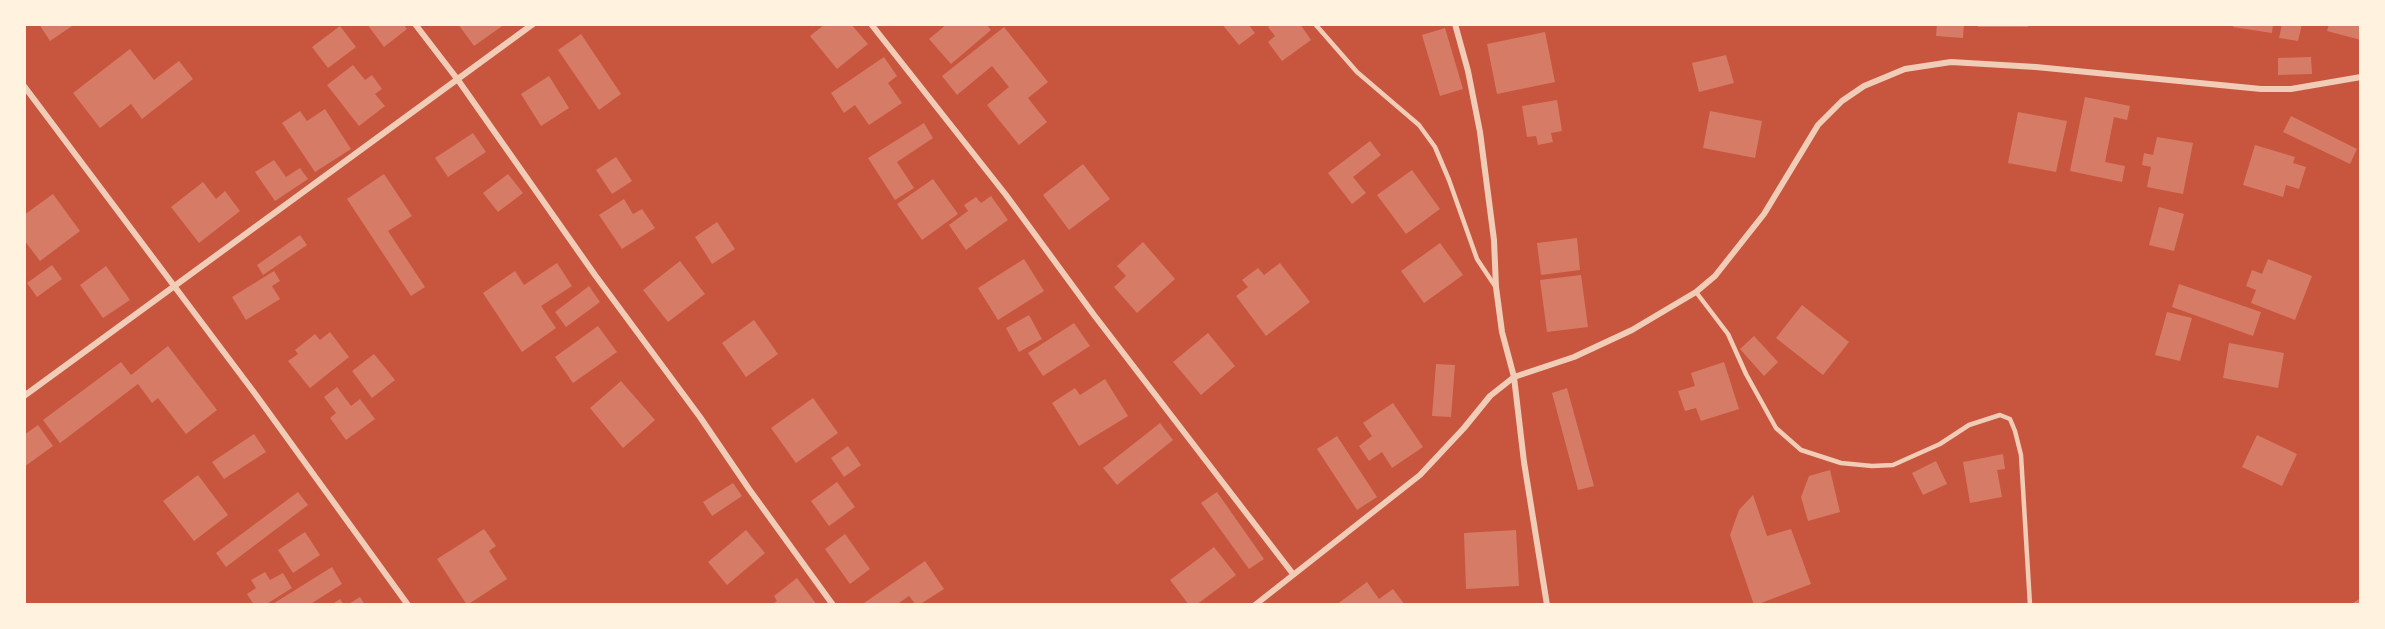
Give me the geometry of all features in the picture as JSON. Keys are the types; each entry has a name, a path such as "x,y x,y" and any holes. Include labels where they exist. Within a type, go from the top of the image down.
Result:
{"street":[{"path":"415,24 458,80 595,275 700,417 833,605"},
{"path":"24,396 533,24"},
{"path":"871,24 1006,195 1094,315 1293,574"},
{"path":"1455,24 1468,71 1480,132 1494,240 1496,287 1502,332 1514,377 1524,462 1547,605"},
{"path":"1255,605 1420,476 1484,403 1514,377 1574,357 1632,330 1696,292 1715,276 1764,214 1818,124 1829,112 1864,86 1905,69 1951,62 2261,89 2291,89 2361,77"},
{"path":"24,86 98,187 176,287 408,605"}],"lane":[{"path":"1315,24 1358,72 1419,126 1435,147 1477,259 1496,287"},
{"path":"1696,292 1728,334 1746,374 1776,428 1801,450 1841,463 1872,466 1893,465 1940,444 1969,425 2000,415 2010,419 2016,431 2021,455 2030,605"}],"building":[{"path":"39,24 75,24 50,41"},
{"path":"367,24 403,24 407,29 384,47"},
{"path":"458,24 505,24 474,46"},
{"path":"825,24 851,24 868,44 837,69 810,36"},
{"path":"947,24 986,24 991,30 951,64 929,39"},
{"path":"1222,24 1248,24 1255,33 1239,45"},
{"path":"1272,24 1300,24 1311,40 1282,61 1268,42 1275,36 1268,27"},
{"path":"1937,24 1964,24 1963,38 1936,36"},
{"path":"1977,24 2028,24 2028,27 1978,27"},
{"path":"2234,24 2273,24 2272,33 2233,27"},
{"path":"2282,24 2302,24 2298,41 2279,38"},
{"path":"2329,24 2361,24 2361,40 2327,31"},
{"path":"340,26 356,47 328,68 312,47"},
{"path":"1004,27 1048,82 1028,98 1047,122 1019,145 987,105 1009,87 992,66 957,95 942,76"},
{"path":"1445,28 1463,89 1440,96 1422,35"},
{"path":"1545,32 1555,82 1497,94 1487,44"},
{"path":"581,34 621,94 599,110 558,50"},
{"path":"130,49 154,80 179,61 193,79 142,119 131,104 100,128 73,93"},
{"path":"1726,55 1734,83 1699,92 1692,63"},
{"path":"884,57 897,76 888,83 902,103 869,125 855,105 844,113 831,93"},
{"path":"2311,57 2312,74 2278,75 2278,58"},
{"path":"353,65 365,80 372,75 382,89 375,94 385,106 359,126 327,85"},
{"path":"549,76 569,108 541,126 521,94"},
{"path":"2085,97 2130,106 2127,120 2114,117 2105,162 2125,166 2122,182 2070,171"},
{"path":"1557,100 1562,131 1551,133 1553,142 1538,145 1536,136 1527,137 1522,106"},
{"path":"325,109 351,149 315,172 282,123 300,111 307,121"},
{"path":"1710,111 1762,121 1755,158 1703,148"},
{"path":"2018,112 2067,121 2056,172 2008,163"},
{"path":"2291,116 2357,149 2350,164 2283,132"},
{"path":"924,123 933,138 897,162 914,188 895,200 868,158"},
{"path":"473,133 486,152 448,177 435,158"},
{"path":"2157,137 2193,143 2183,194 2147,187 2151,167 2142,165 2144,153 2153,155"},
{"path":"1370,141 1381,155 1353,177 1366,193 1352,204 1328,173"},
{"path":"2255,145 2295,157 2293,163 2306,167 2299,189 2286,185 2283,197 2243,185"},
{"path":"616,157 632,181 612,194 596,170"},
{"path":"274,160 286,177 300,168 308,179 275,201 255,172"},
{"path":"1083,164 1110,199 1069,230 1043,195"},
{"path":"1412,170 1440,209 1406,234 1377,195"},
{"path":"384,174 412,216 388,231 425,287 411,296 347,199"},
{"path":"508,174 523,193 498,212 483,193"},
{"path":"933,179 958,214 922,240 897,204"},
{"path":"203,182 216,199 225,191 240,211 199,243 171,207"},
{"path":"53,194 80,231 40,261 24,240 24,215"},
{"path":"991,196 1008,220 966,250 949,225 968,211 964,205 976,197 981,203"},
{"path":"624,199 633,214 642,209 655,228 622,249 599,215"},
{"path":"2159,207 2184,214 2174,251 2149,245"},
{"path":"717,222 735,249 712,264 695,237"},
{"path":"300,235 307,245 263,275 257,265"},
{"path":"1577,238 1580,270 1541,275 1537,243"},
{"path":"1143,242 1175,279 1137,313 1114,287 1126,276 1117,266"},
{"path":"1440,243 1463,275 1424,303 1401,271"},
{"path":"1024,259 1044,291 998,320 978,288"},
{"path":"2268,259 2312,276 2295,320 2251,303 2256,290 2246,286 2252,270 2262,274"},
{"path":"680,261 705,294 668,322 643,290"},
{"path":"557,263 572,286 541,306 556,328 522,352 483,293 515,271 524,285"},
{"path":"1280,263 1310,302 1266,336 1236,296 1248,287 1242,280 1258,268 1264,275"},
{"path":"52,265 62,279 37,297 27,283"},
{"path":"106,266 130,300 103,318 80,285"},
{"path":"274,271 280,281 272,286 280,299 246,320 232,297"},
{"path":"1581,275 1588,327 1547,332 1540,280"},
{"path":"2179,284 2261,312 2253,336 2172,307"},
{"path":"589,286 600,302 566,327 555,312"},
{"path":"1802,305 1849,342 1823,375 1776,338"},
{"path":"2167,312 2192,318 2180,361 2155,355"},
{"path":"1029,315 1042,339 1019,352 1006,328"},
{"path":"754,320 778,354 746,377 722,343"},
{"path":"1074,323 1090,346 1043,376 1028,353"},
{"path":"598,326 617,352 573,383 555,357"},
{"path":"330,332 349,357 310,388 288,361 298,354 295,350 315,334 320,340"},
{"path":"1208,333 1235,366 1201,395 1173,362"},
{"path":"1754,336 1778,362 1764,376 1740,349"},
{"path":"2229,343 2284,353 2278,388 2223,378"},
{"path":"168,346 217,410 186,434 158,398 152,403 138,384 60,443 43,420 121,362 131,375"},
{"path":"374,354 395,380 372,398 352,371"},
{"path":"1724,362 1739,409 1701,421 1696,408 1685,411 1678,391 1695,386 1691,373"},
{"path":"1436,364 1455,365 1451,417 1432,416"},
{"path":"1105,379 1128,416 1079,446 1052,403 1075,388 1080,395"},
{"path":"621,381 655,420 623,448 590,408"},
{"path":"337,387 351,406 360,399 375,419 346,440 330,418 336,413 324,397"},
{"path":"1567,388 1594,486 1578,490 1552,393"},
{"path":"813,398 838,433 796,463 771,428"},
{"path":"1393,403 1423,447 1392,468 1382,452 1369,461 1359,446 1372,436 1363,423"},
{"path":"1160,423 1173,440 1117,485 1103,468"},
{"path":"38,425 53,446 24,467 24,435"},
{"path":"254,434 266,452 224,479 212,462"},
{"path":"2257,435 2297,454 2282,486 2242,467"},
{"path":"1337,436 1377,497 1357,510 1317,449"},
{"path":"848,446 861,465 844,477 831,458"},
{"path":"2003,454 2005,469 1997,470 2002,497 1970,503 1963,462"},
{"path":"1936,461 1947,484 1923,495 1912,473"},
{"path":"1830,470 1840,512 1808,521 1801,497 1809,476"},
{"path":"198,475 228,515 194,541 163,501"},
{"path":"837,482 855,507 829,526 811,501"},
{"path":"733,483 742,496 712,516 703,502"},
{"path":"298,492 308,505 226,567 216,553"},
{"path":"1217,492 1264,559 1249,569 1201,503"},
{"path":"1753,495 1767,536 1791,529 1811,584 1756,605 1754,605 1730,535 1739,510"},
{"path":"484,529 496,546 489,551 507,579 467,605 437,559"},
{"path":"746,530 765,553 727,585 708,562"},
{"path":"1516,530 1519,586 1466,589 1464,533"},
{"path":"305,532 320,555 293,573 278,550"},
{"path":"845,534 870,569 850,584 825,549"},
{"path":"1214,547 1236,575 1196,605 1189,605 1170,580"},
{"path":"925,561 944,589 919,605 916,605 909,596 896,605 865,605 864,603"},
{"path":"332,567 342,584 309,605 271,605"},
{"path":"265,572 270,580 283,573 292,588 265,605 254,605 247,594 256,588 251,580"},
{"path":"797,578 817,605 771,605 777,601 774,596"},
{"path":"1367,582 1379,599 1393,589 1405,605 1336,605"},
{"path":"360,597 365,605 347,605"},
{"path":"340,599 344,605 331,605"},
{"path":"2359,599 2361,605 2350,605"}]}
